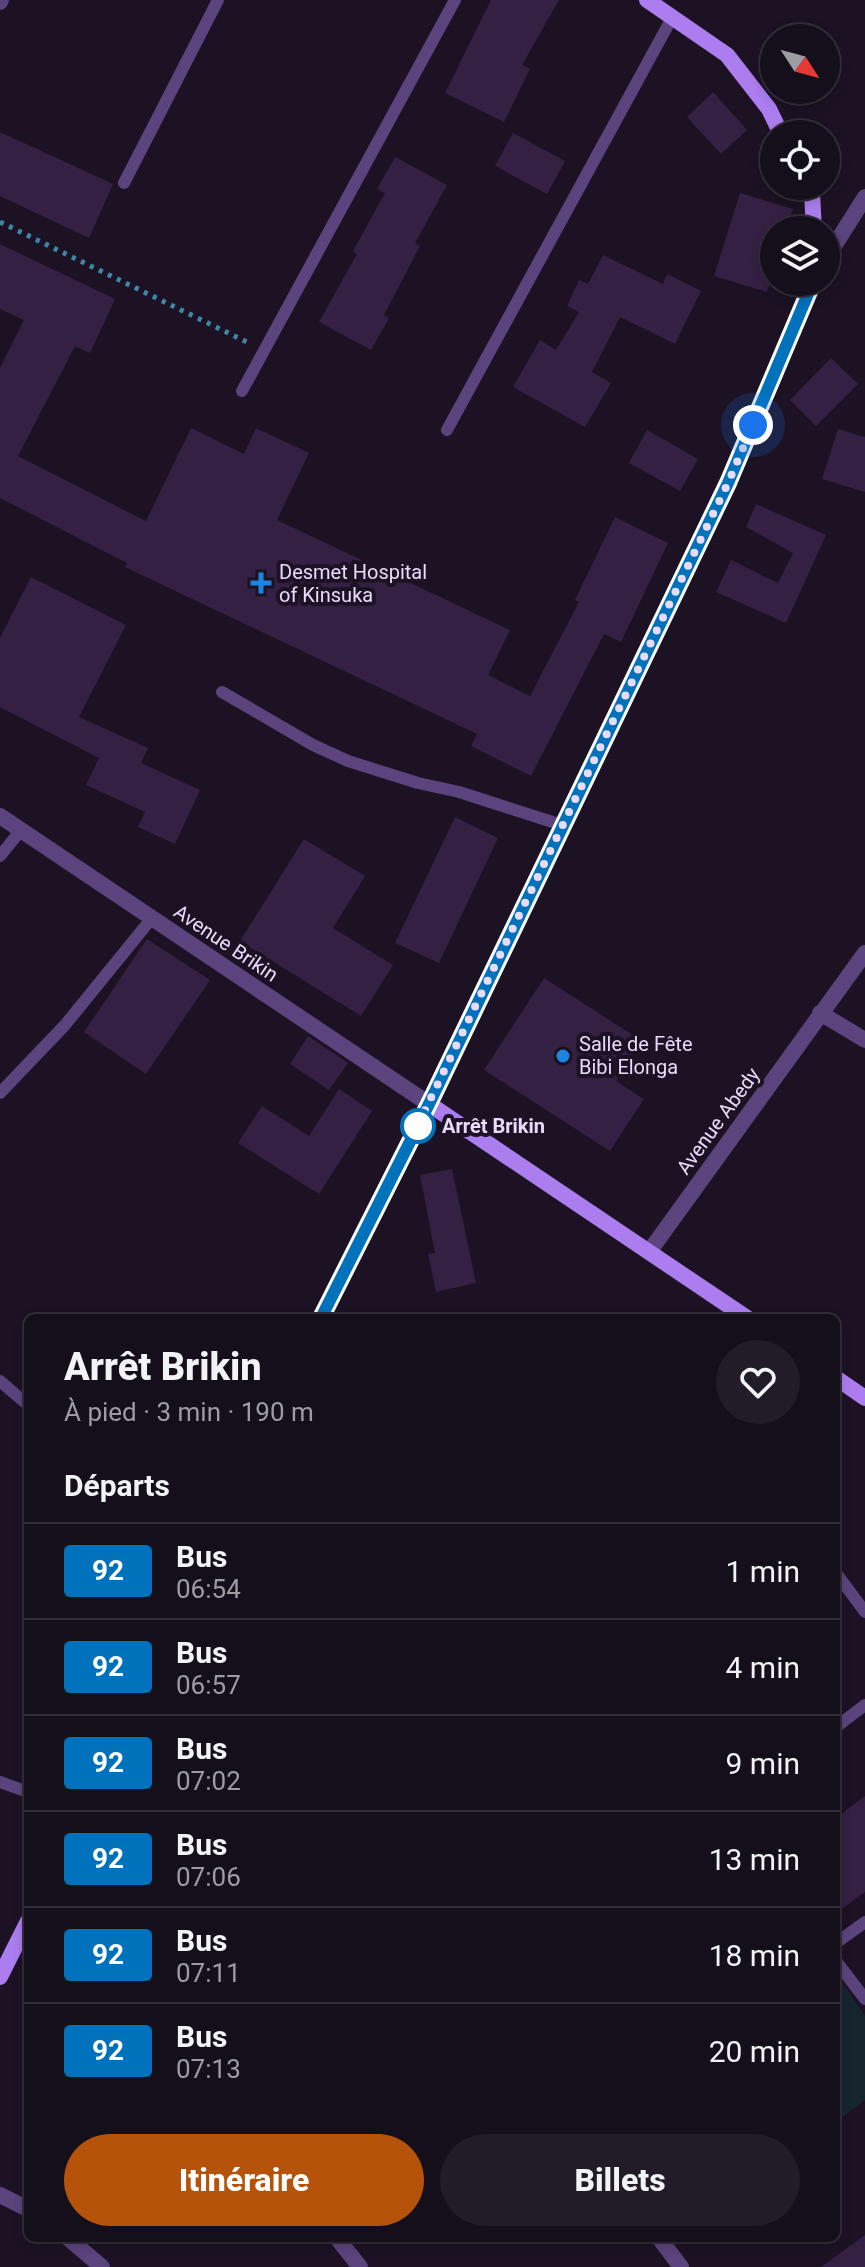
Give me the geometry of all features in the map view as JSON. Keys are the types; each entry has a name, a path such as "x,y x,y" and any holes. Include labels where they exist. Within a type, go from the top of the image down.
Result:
{"street":[{"path":"653,2 727,55 774,120"},
{"path":"840,237 865,197"},
{"path":"323,1314 429,1104 728,483 807,296"},
{"name":"Avenue Brikin","path":"0,816 429,1104"},
{"name":"Avenue Abedy","path":"649,1252 865,953"},
{"path":"820,1013 865,1040"},
{"path":"429,1104 741,1314"},
{"path":"840,1381 865,1398"},
{"path":"0,1977 24,1929"},
{"path":"0,2195 24,2207"},
{"path":"73,2242 102,2267"},
{"path":"340,2242 360,2267"},
{"path":"662,2242 681,2267"}],"lane":[{"path":"124,183 218,0"},
{"path":"242,391 455,0"},
{"path":"447,430 673,16"},
{"path":"222,692 313,745 348,761 562,825"},
{"path":"0,856 21,830"},
{"path":"0,1093 65,1025 152,918"},
{"path":"0,1381 24,1402"},
{"path":"840,1578 865,1612"},
{"path":"840,1724 865,1705"},
{"path":"0,1782 24,1791"},
{"path":"840,1940 865,1922"},
{"path":"840,1966 865,1999"}],"path":[{"path":"0,222 264,351"}],"shaded area":[{"path":"840,1979 865,2016 865,2100 840,2119"}],"building":[{"path":"491,0 559,0 522,65 530,69 504,122 445,93"},
{"path":"713,92 747,130 721,154 687,117"},
{"path":"0,132 113,184 89,238 0,196"},
{"path":"513,133 565,161 547,194 495,166"},
{"path":"395,157 447,185 415,243 420,246 384,315 389,318 371,350 319,322 357,254 353,251 385,193 377,189"},
{"path":"740,193 793,209 791,216 760,216 760,290 714,276"},
{"path":"0,244 115,299 90,353 75,346 18,456 146,521 191,428 244,454 256,428 309,453 277,520 510,630 488,675 530,696 579,602 575,600 615,517 668,543 621,642 604,634 531,776 471,746 477,734 125,567 127,563 0,498 0,368 24,320 0,309"},
{"path":"603,255 663,284 667,274 701,291 675,344 620,317 592,372 611,383 585,427 513,387 540,340 556,350 579,312 567,306 579,280 588,284"},
{"path":"831,358 858,384 816,426 790,400"},
{"path":"838,429 865,437 865,492 822,479"},
{"path":"647,430 698,459 680,491 629,463"},
{"path":"756,504 826,535 786,623 716,592 731,560 778,583 793,553 746,527"},
{"path":"31,577 126,625 79,717 148,748 141,763 200,790 175,844 138,827 145,812 86,785 99,758 0,707 0,638"},
{"path":"455,817 498,838 439,963 395,943"},
{"path":"304,839 365,876 333,928 393,965 361,1016 240,941"},
{"path":"147,939 210,980 146,1074 84,1032"},
{"name":"Salle de Fête Bibi Elonga","path":"544,978 642,1041 616,1081 644,1099 610,1151 484,1070"},
{"path":"308,1036 348,1063 329,1090 290,1064"},
{"path":"339,1089 372,1111 319,1194 238,1143 262,1106 309,1136"},
{"path":"452,1169 476,1283 436,1292 428,1254 435,1253 420,1175"},
{"path":"865,1796 865,1892 840,1910 840,1815"},
{"path":"865,2235 865,2267 821,2267"}],"bus line":[{"name":"92","path":"323,1314 429,1104 728,483 807,296"}],"place":[{"name":"Desmet Hospital of Kinsuka","path":"261,583"},
{"name":"Salle de Fête Bibi Elonga","path":"563,1056"},
{"name":"Arrêt Brikin","path":"418,1126"}],"route":[{"path":"418,1126 415,1131 728,483 753,425"}]}
